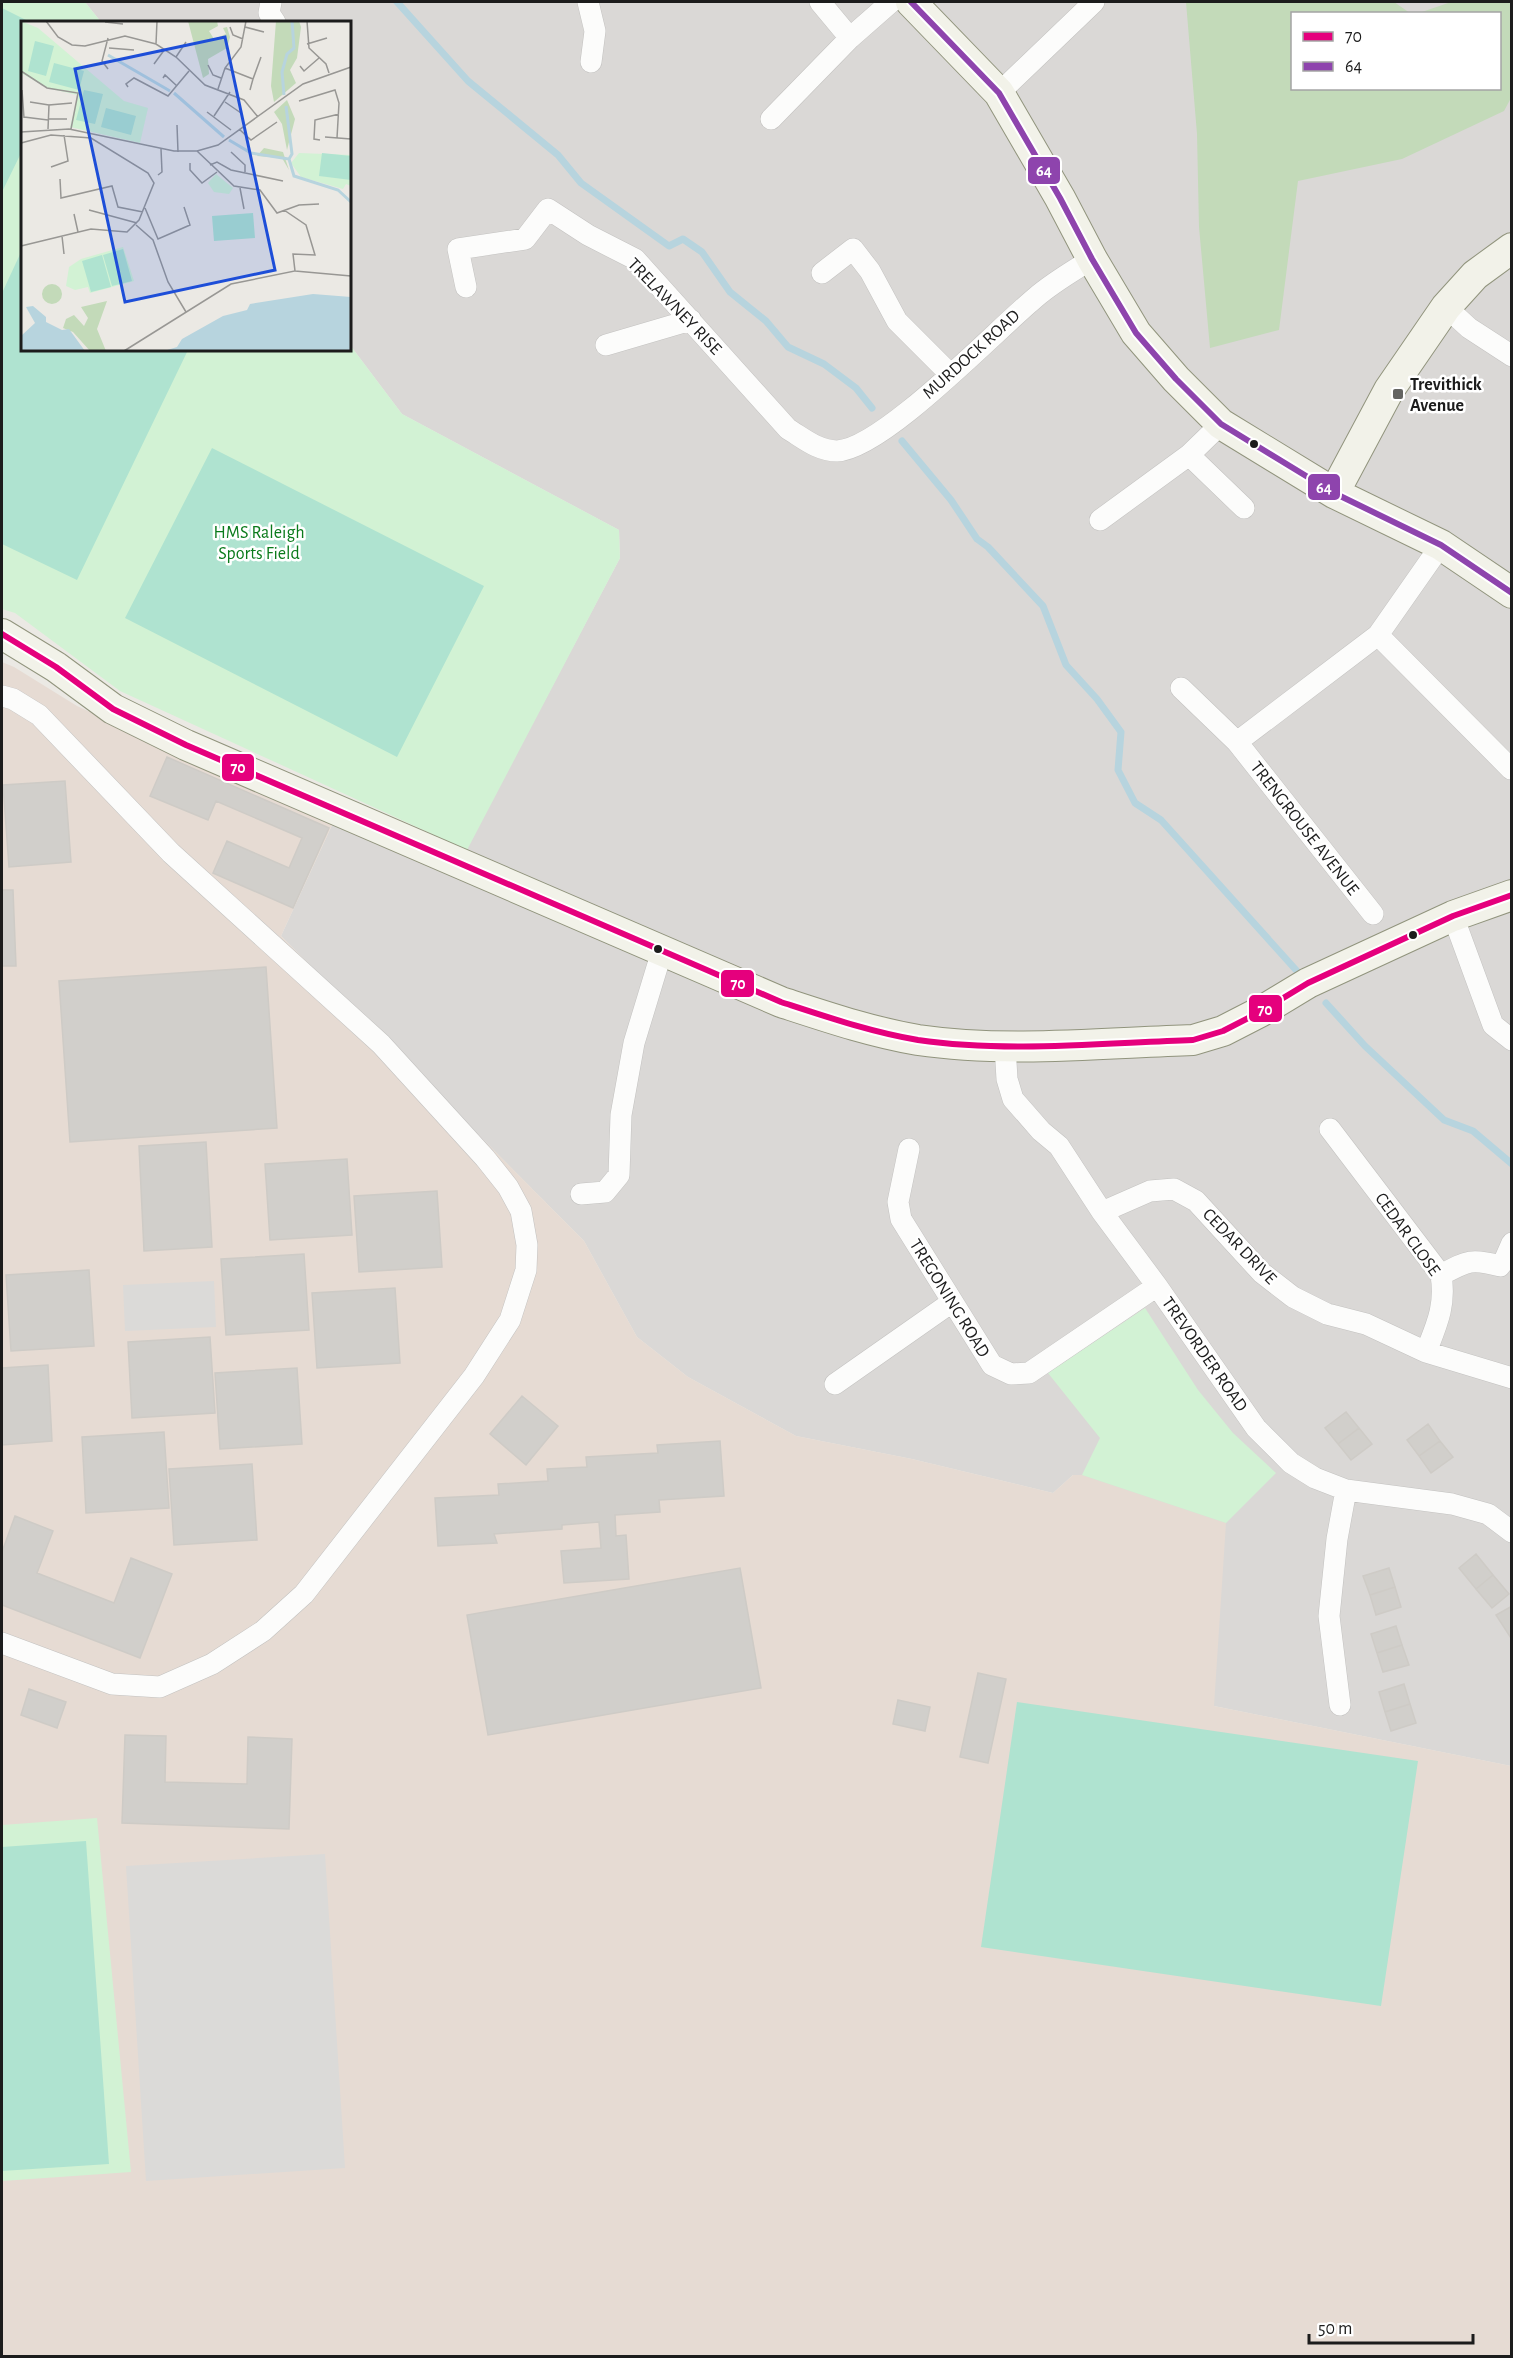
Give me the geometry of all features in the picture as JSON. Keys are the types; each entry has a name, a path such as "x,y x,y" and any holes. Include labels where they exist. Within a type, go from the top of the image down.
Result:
{"street":[{"path":"271,2 269,13 274,21"},
{"path":"588,2 595,31 591,62"},
{"path":"820,2 850,38"},
{"path":"771,119 850,38 891,2"},
{"path":"911,2 999,93 1136,333 1176,379 1221,424 1334,493 1441,545 1512,593"},
{"path":"999,93 1094,2"},
{"name":"TRELAWNEY RISE","path":"466,287 458,249 525,239 549,209 588,235 635,259 788,429 819,448 836,451 850,449"},
{"path":"1334,493 1389,390 1446,307 1475,275 1512,248"},
{"path":"822,273 853,249 870,271 897,321 950,374"},
{"name":"MURDOCK ROAD","path":"850,449 894,422 1036,297 1092,259"},
{"path":"1446,307 1469,328 1512,356"},
{"path":"606,345 691,320"},
{"path":"1100,520 1189,455 1221,424"},
{"path":"1189,455 1244,508"},
{"path":"1237,742 1378,635 1441,545"},
{"path":"2,634 56,667 112,709 186,745 781,1002 864,1030 920,1040 1005,1046 1193,1040 1223,1031 1308,983 1453,916 1512,895"},
{"path":"1378,635 1510,769"},
{"name":"TRENGROUSE AVENUE","path":"1181,688 1237,742 1373,914"},
{"path":"2,696 13,699 39,715 171,853 381,1044 508,1187 521,1211 527,1245 526,1270 510,1320 474,1376 304,1594 262,1631 212,1664 160,1687 112,1684 2,1643"},
{"path":"1453,916 1493,1026 1512,1040"},
{"path":"582,1194 605,1191 619,1174 621,1115 634,1043 662,951"},
{"name":"TREVORDER ROAD","path":"1005,1046 1007,1079 1013,1099 1041,1131 1059,1146 1102,1212 1157,1286 1256,1428 1292,1463 1315,1478 1346,1490 1452,1504 1488,1514 1512,1532"},
{"name":"CEDAR CLOSE","path":"1329,1129 1441,1275 1444,1293 1441,1311 1426,1352"},
{"name":"TREGONING ROAD","path":"909,1149 898,1202 901,1219 992,1365 1011,1374 1029,1373 1157,1286"},
{"name":"CEDAR DRIVE","path":"1102,1212 1150,1191 1174,1189 1196,1201 1262,1272 1293,1297 1327,1314 1366,1324 1426,1352 1512,1378"},
{"path":"1441,1275 1465,1262 1476,1260 1500,1266 1512,1243"},
{"path":"835,1384 952,1302"},
{"path":"1340,1705 1329,1616 1337,1539 1346,1490"}],"shaded area":[{"path":"85,2 1511,2 1511,1766 1214,1706 1073,1475 1053,1493 912,1459 796,1436 688,1377 637,1337 584,1241 281,936 333,823 452,876 620,558 619,530 402,414 351,346 351,21 100,21"},
{"path":"2,662 77,706 333,823 281,936 584,1241 637,1337 688,1377 796,1436 912,1459 1053,1493 1073,1475 1082,1475 1226,1523 1214,1706 1511,1766 1511,2356 2,2356"},
{"path":"214,1281 216,1327 125,1331 123,1285"},
{"path":"325,1854 345,2168 146,2181 126,1866"}],"green space":[{"name":"HMS Raleigh Sports Field","path":"2,2 85,2 100,21 21,21 21,351 351,351 351,346 402,414 619,530 620,558 467,850 120,691 15,613 2,609"},
{"path":"1186,2 1394,2 1409,12 1291,12 1291,90 1501,90 1501,12 1422,12 1451,2 1511,2 1511,98 1504,111 1402,159 1298,181 1279,330 1210,348 1199,227 1197,134"},
{"path":"2,8 28,21 21,21 21,153 2,192"},
{"path":"21,252 21,351 188,351 77,580 2,544 2,293"},
{"path":"212,448 484,586 397,757 125,618"},
{"path":"1145,1308 1198,1390 1233,1433 1276,1473 1226,1523 1082,1475 1100,1438 1048,1373"},
{"path":"1017,1702 1418,1761 1381,2006 981,1947"},
{"path":"97,1818 131,2172 2,2181 2,1825"},
{"path":"86,1841 109,2164 2,2171 2,1847"}],"building":[{"path":"167,757 329,828 293,908 213,873 227,841 289,868 302,838 216,801 208,820 150,796"},
{"path":"65,781 71,862 9,867 3,785"},
{"path":"2,890 13,890 16,966 2,966"},
{"path":"266,967 277,1128 70,1142 59,981"},
{"path":"206,1142 212,1247 144,1251 139,1146"},
{"path":"347,1159 352,1235 270,1240 265,1164"},
{"path":"437,1191 442,1267 359,1272 354,1196"},
{"path":"304,1254 309,1330 226,1335 221,1259"},
{"path":"89,1270 94,1346 11,1351 6,1275"},
{"path":"395,1288 400,1363 317,1368 312,1293"},
{"path":"210,1337 215,1413 132,1418 128,1342"},
{"path":"48,1365 52,1441 2,1445 2,1368"},
{"path":"297,1368 302,1444 220,1449 215,1373"},
{"path":"522,1396 558,1426 526,1465 490,1434"},
{"path":"1346,1412 1359,1428 1338,1444 1325,1428"},
{"path":"1428,1424 1440,1441 1419,1456 1407,1440"},
{"path":"1359,1428 1372,1444 1351,1460 1338,1444"},
{"path":"164,1432 169,1508 86,1513 82,1437"},
{"path":"720,1441 724,1496 659,1500 660,1512 615,1515 616,1536 626,1535 629,1579 564,1583 561,1551 601,1548 599,1522 562,1525 562,1529 494,1534 497,1543 438,1546 435,1498 499,1495 498,1484 548,1481 547,1469 587,1467 586,1457 658,1453 657,1445"},
{"path":"1440,1441 1453,1457 1431,1473 1419,1456"},
{"path":"252,1464 257,1540 174,1545 169,1469"},
{"path":"15,1516 53,1531 37,1573 114,1603 131,1558 172,1574 140,1658 2,1605 2,1552"},
{"path":"1476,1554 1493,1575 1476,1589 1459,1568"},
{"path":"740,1568 761,1688 488,1735 467,1615"},
{"path":"1389,1568 1395,1587 1370,1595 1363,1576"},
{"path":"1493,1575 1509,1594 1492,1608 1476,1589"},
{"path":"1395,1587 1401,1607 1376,1615 1370,1595"},
{"path":"1512,1606 1512,1637 1511,1638 1496,1615"},
{"path":"1396,1626 1402,1645 1377,1653 1371,1634"},
{"path":"1402,1645 1409,1665 1383,1672 1377,1653"},
{"path":"978,1673 1006,1679 988,1763 960,1757"},
{"path":"1404,1684 1410,1704 1385,1712 1379,1692"},
{"path":"29,1689 66,1702 57,1728 21,1715"},
{"path":"898,1700 930,1707 925,1731 893,1724"},
{"path":"1410,1704 1416,1723 1391,1731 1385,1712"},
{"path":"125,1735 166,1736 165,1782 247,1784 248,1737 292,1739 289,1829 122,1823"}],"waterway":[{"path":"397,2 468,81 558,155 581,183 669,246 683,239 702,252 730,292 766,321 788,347 824,364 856,388 872,408"},
{"path":"902,441 951,500 977,539 988,547 1043,606 1066,665 1097,699 1121,732 1118,770 1135,803 1161,820 1296,970"},
{"path":"1326,1003 1365,1046 1444,1120 1473,1131 1512,1164"}],"transit line":[{"name":"64","path":"911,2 999,93 1136,333 1176,379 1221,424 1334,493 1441,545 1512,593"},
{"name":"70","path":"2,634 56,667 113,709 186,745 781,1002 832,1019 918,1040 1020,1047 1193,1040 1223,1031 1308,983 1453,916 1512,895"}],"place":[{"name":"Trevithick Avenue","path":"1398,394"}]}
